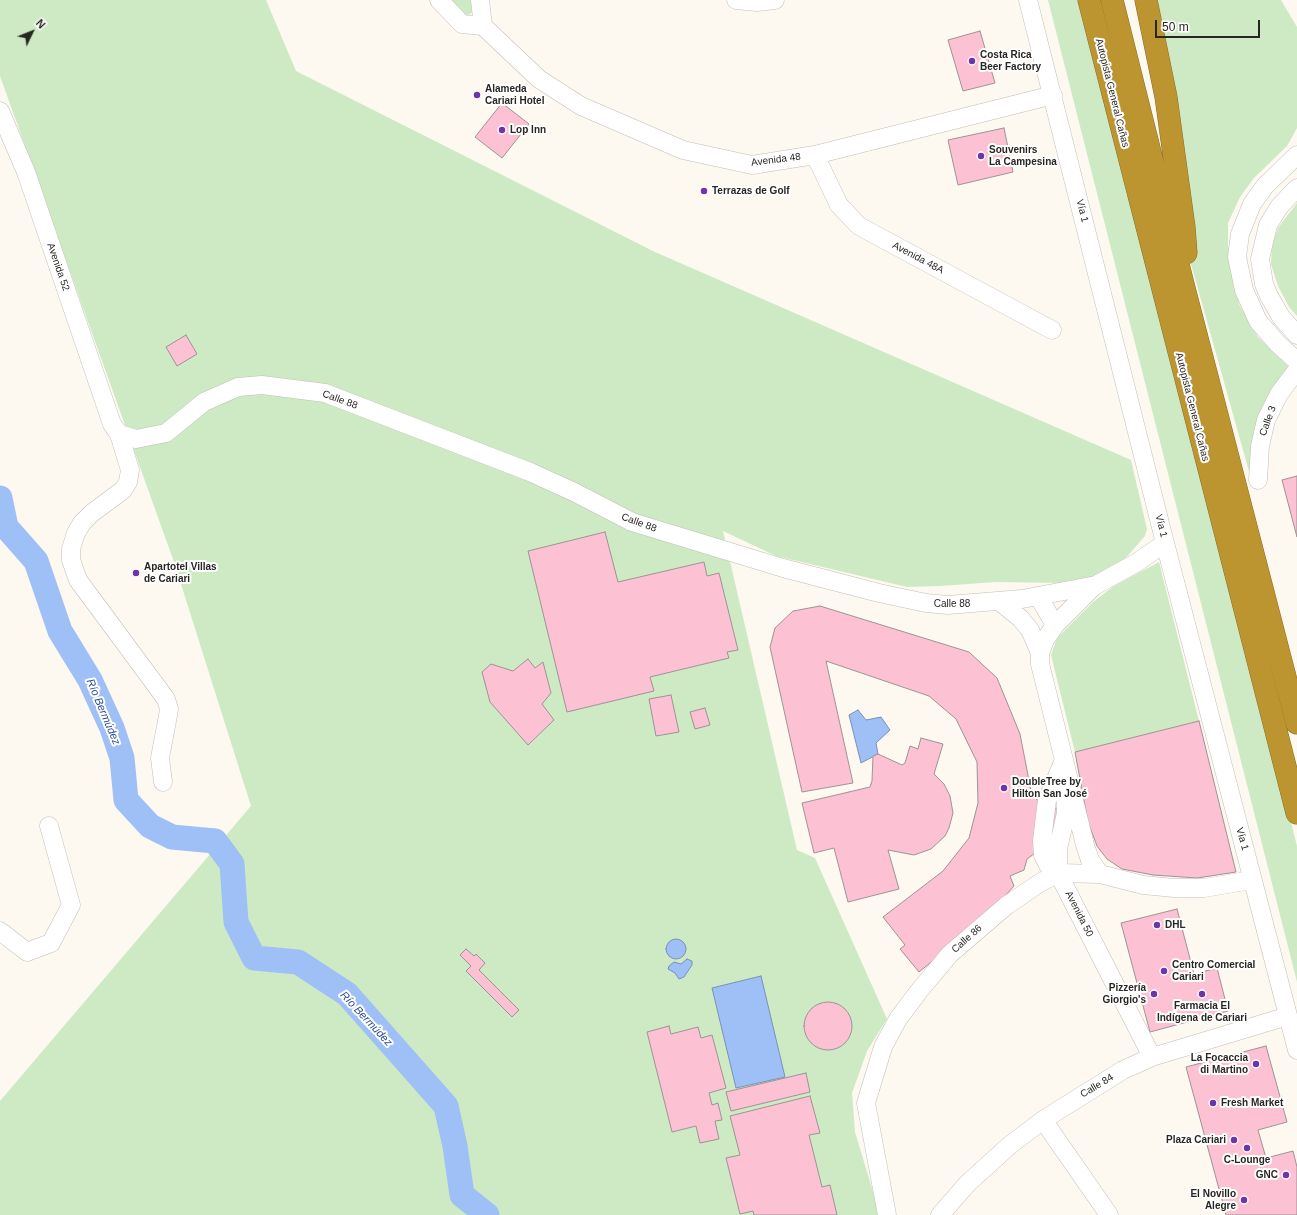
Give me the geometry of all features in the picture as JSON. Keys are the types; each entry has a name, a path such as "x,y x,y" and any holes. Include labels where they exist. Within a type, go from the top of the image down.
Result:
{"highway":[{"name":"Autopista General Cañas","path":"1088,0 1297,814"},
{"path":"1112,0 1184,288 1297,724"},
{"path":"1146,0 1166,97 1184,227 1186,252 1184,288"}],"street":[{"path":"439,0 462,24 483,26 480,0"},
{"path":"736,0 757,2 775,0"},
{"name":"Vía 1","path":"1028,0 1165,543 1297,1050"},
{"name":"Avenida 48","path":"483,26 539,79 581,106 683,150 752,164 815,155 1053,95"},
{"name":"Avenida 52","path":"0,111 26,172 130,470 128,482 123,490 92,513 82,523 76,533 71,549 71,560 78,580 166,698 168,715 160,758 163,782"},
{"name":"Avenida 48A","path":"815,155 839,205 860,226 1052,330"},
{"path":"1296,359 1258,321 1244,290 1237,257 1240,234 1252,204 1265,186 1297,155"},
{"path":"1297,188 1279,207 1268,225 1260,259 1264,284 1269,296 1281,317 1297,335"},
{"name":"Calle 3","path":"1258,480 1260,446 1266,420 1296,359"},
{"name":"Calle 88","path":"115,429 136,439 166,433 204,402 238,387 262,385 325,393 530,472 574,492 632,522 783,568 878,594 926,603 948,605 999,601 1038,596 1096,585 1136,563 1165,543"},
{"name":"Avenida 50","path":"1096,585 1055,625 1044,640 1040,653 1040,664 1085,845 1090,860 1100,874"},
{"path":"1038,596 1055,625"},
{"name":"Avenida 50","path":"999,601 1020,618 1030,630 1040,653"},
{"name":"Avenida 50","path":"1064,760 1066,813 1058,849 1058,873 1152,1057"},
{"path":"0,930 27,952 51,943 71,905 48,826"},
{"path":"1058,873 1100,874 1143,885 1174,888 1204,888 1252,880"},
{"name":"Calle 86","path":"888,1215 866,1103 883,1047 910,1002 950,954 1006,906 1038,884 1058,873"},
{"name":"Calle 84","path":"940,1215 968,1183 1010,1145 1044,1120 1117,1074 1152,1057 1288,1016"},
{"path":"1044,1120 1109,1215"}],"green space":[{"path":"0,0 266,0 296,71 655,252 1131,460 1147,529 1145,536 1124,560 1094,579 1065,583 996,582 907,587 776,556 723,531 797,850 815,858 887,1019 867,1051 852,1093 855,1132 880,1215 0,1215 0,1101 251,806 174,562 0,76"},
{"path":"448,0 474,0 476,11 464,17"},
{"path":"1048,0 1082,0 1275,759 1297,846 1297,982"},
{"path":"1153,0 1281,0 1297,27 1297,128 1287,146 1254,178 1240,197 1228,223 1228,245 1239,304 1258,337 1290,368 1250,475 1191,264 1177,111"},
{"path":"1297,203 1297,316 1289,307 1278,286 1271,264 1272,245 1278,228"},
{"path":"1159,562 1199,721 1075,752 1051,655 1057,638 1093,602 1114,586"}],"water":[{"path":"858,710 866,720 881,717 890,730 876,743 878,754 861,763 849,715"},
{"path":"676,939 683,942 686,949 683,956 676,959 669,956 666,949 669,942"},
{"path":"687,959 692,961 692,965 684,977 679,979 675,973 668,969 669,966 674,962 681,964"},
{"path":"761,976 785,1077 736,1088 712,988"}],"building":[{"name":"Costa Rica Beer Factory","path":"980,31 995,83 963,91 948,40"},
{"name":"Lop Inn","path":"502,103 529,124 502,158 475,137"},
{"name":"Souvenirs La Campesina","path":"1004,128 1013,172 958,185 948,140"},
{"path":"186,335 197,354 177,366 166,347"},
{"path":"1297,476 1297,537 1282,480"},
{"path":"605,532 618,582 704,562 707,576 719,573 738,650 727,652 729,658 650,677 654,691 567,712 528,551"},
{"name":"DoubleTree by Hilton San José","path":"820,606 969,652 997,678 1020,734 1032,796 1046,806 1047,811 1059,808 1058,830 1046,845 1027,859 1024,870 1010,876 1014,886 986,917 919,972 900,949 905,945 883,917 943,871 969,838 978,803 977,762 956,719 929,696 826,661 853,783 802,792 770,647 775,628 793,611"},
{"path":"528,659 535,668 543,662 551,693 542,704 554,720 528,745 490,702 482,672 491,664 513,671"},
{"path":"671,695 679,732 656,736 649,699"},
{"path":"705,708 710,725 695,729 690,712"},
{"path":"1199,721 1236,872 1197,878 1153,875 1122,869 1107,859 1097,846 1088,822 1075,752"},
{"path":"921,738 943,744 934,774 944,784 950,796 953,813 949,828 945,836 931,849 914,855 888,850 899,889 848,902 834,848 814,853 802,803 870,787 872,781 873,756 878,754 902,765 905,763 910,746 918,749"},
{"name":"Centro Comercial Cariari","path":"1177,909 1194,974 1217,968 1228,1011 1150,1032 1121,923"},
{"path":"466,949 474,956 476,954 485,963 479,970 519,1010 512,1017 466,971 471,966 460,955"},
{"path":"828,1002 837,1004 845,1009 850,1017 852,1026 850,1035 845,1043 837,1048 828,1050 819,1048 811,1043 806,1035 804,1026 806,1017 811,1009 819,1004"},
{"path":"669,1026 671,1034 698,1027 701,1038 712,1035 726,1088 709,1093 712,1105 718,1103 722,1120 715,1121 719,1139 700,1143 696,1126 672,1132 647,1032"},
{"name":"Plaza Cariari","path":"1266,1046 1287,1122 1258,1130 1266,1158 1293,1151 1297,1167 1297,1215 1226,1215 1186,1067"},
{"path":"806,1073 810,1092 731,1111 726,1092"},
{"path":"810,1096 820,1133 809,1135 822,1187 830,1185 837,1215 754,1215 753,1211 740,1214 726,1158 740,1155 730,1116"}],"waterway":[{"name":"Río Bermúdez","path":"0,498 6,527 36,561 60,631 90,680 112,728 122,758 126,800 150,826 172,837 215,841 232,864 236,922 254,958 298,962 347,994 446,1106 455,1146 462,1195 487,1215"}],"place":[{"name":"Costa Rica Beer Factory","path":"972,61"},
{"name":"Alameda Cariari Hotel","path":"477,95"},
{"name":"Lop Inn","path":"502,130"},
{"name":"Souvenirs La Campesina","path":"981,156"},
{"name":"Terrazas de Golf","path":"704,191"},
{"name":"Apartotel Villas de Cariari","path":"136,573"},
{"name":"DoubleTree by Hilton San José","path":"1004,788"},
{"name":"DHL","path":"1157,925"},
{"name":"Centro Comercial Cariari","path":"1164,971"},
{"name":"Pizzería Giorgio's","path":"1154,994"},
{"name":"Farmacia El Indígena de Cariari","path":"1202,994"},
{"name":"La Focaccia di Martino","path":"1256,1064"},
{"name":"Fresh Market","path":"1213,1103"},
{"name":"Plaza Cariari","path":"1234,1140"},
{"name":"C-Lounge","path":"1247,1148"},
{"name":"GNC","path":"1286,1175"},
{"name":"El Novillo Alegre","path":"1244,1200"}]}
